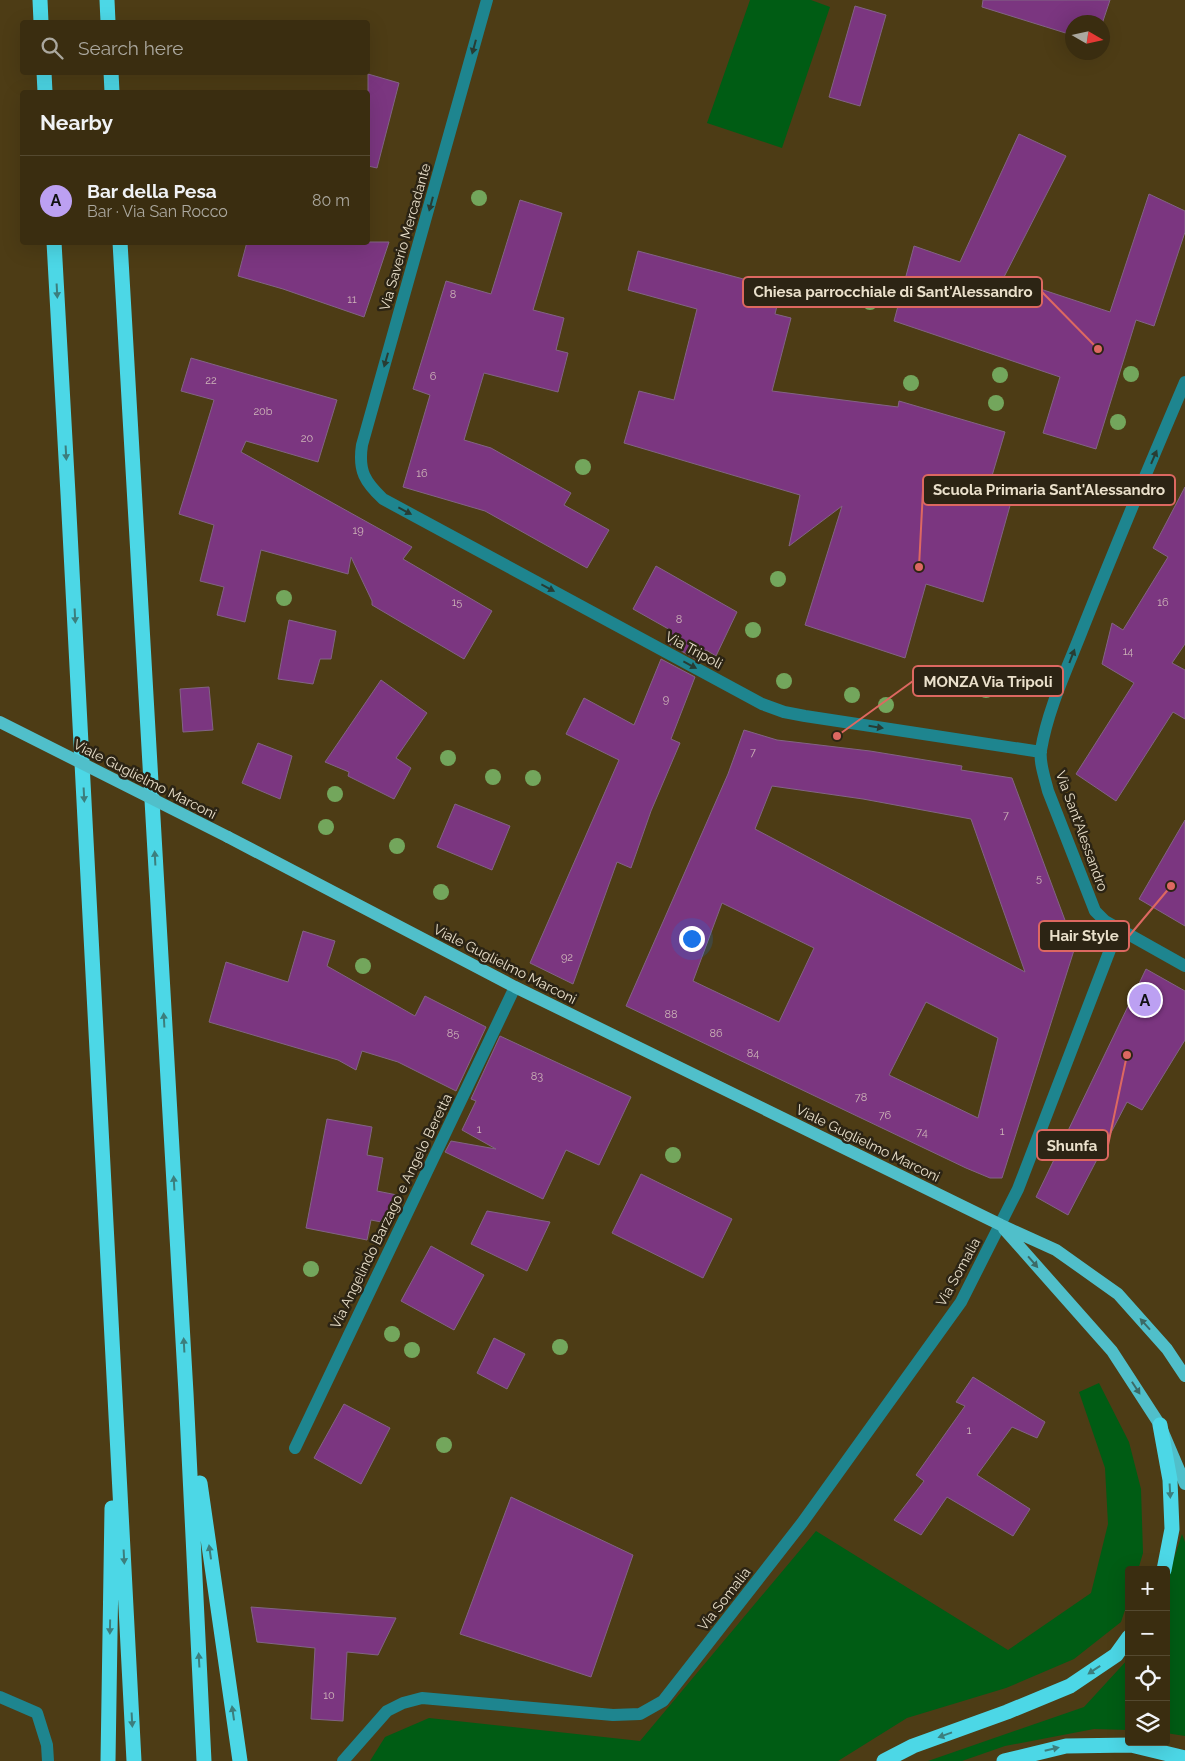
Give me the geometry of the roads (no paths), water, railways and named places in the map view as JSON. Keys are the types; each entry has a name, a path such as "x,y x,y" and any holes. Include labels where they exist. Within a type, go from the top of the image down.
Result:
{"highway":[{"path":"40,0 41,20"},
{"path":"107,0 108,20"},
{"path":"44,75 45,90"},
{"path":"111,75 112,90"},
{"path":"54,245 134,1761"},
{"path":"120,245 186,1393 204,1761"},
{"path":"108,1761 114,1369"},
{"path":"186,1393 240,1761"},
{"path":"1160,1425 1170,1480 1172,1529 1165,1566"},
{"path":"884,1761 913,1746 1007,1712 1070,1686 1116,1655 1125,1643"},
{"path":"1004,1761 1066,1746 1131,1745 1185,1758"}],"main road":[{"name":"Viale Guglielmo Marconi","path":"0,722 228,837 515,987 1001,1225 1056,1250 1118,1294 1167,1349 1185,1376"},
{"name":"Viale Guglielmo Marconi","path":"1001,1225 1112,1351 1160,1425 1185,1484"}],"street":[{"name":"Via Saverio Mercadante","path":"367,481 361,471 362,445 487,0"},
{"name":"Via Sant'Alessandro","path":"1185,382 1098,591 1058,694 1045,731 1041,752 1043,772 1048,791 1096,911 1105,921 1185,966"},
{"name":"Via Tripoli","path":"367,481 383,499 762,704 784,712 805,716 1041,752"},
{"path":"1001,1225 1038,1142 1118,929"},
{"name":"Via Angelindo Barzago e Angelo Beretta","path":"295,1448 515,987"},
{"name":"Via Somalia","path":"342,1761 388,1711 403,1703 422,1698 613,1715 640,1714 663,1701 802,1523 961,1302 1001,1225"},
{"path":"0,1697 37,1713 47,1745 48,1761"}],"place":[{"name":"Chiesa parrocchiale di Sant'Alessandro","path":"1098,349"},
{"name":"Scuola Primaria Sant'Alessandro","path":"919,567"},
{"name":"MONZA Via Tripoli","path":"837,736"},
{"name":"Hair Style","path":"1171,886"},
{"name":"Bar della Pesa","path":"1145,1000"},
{"name":"Shunfa","path":"1127,1055"}]}
